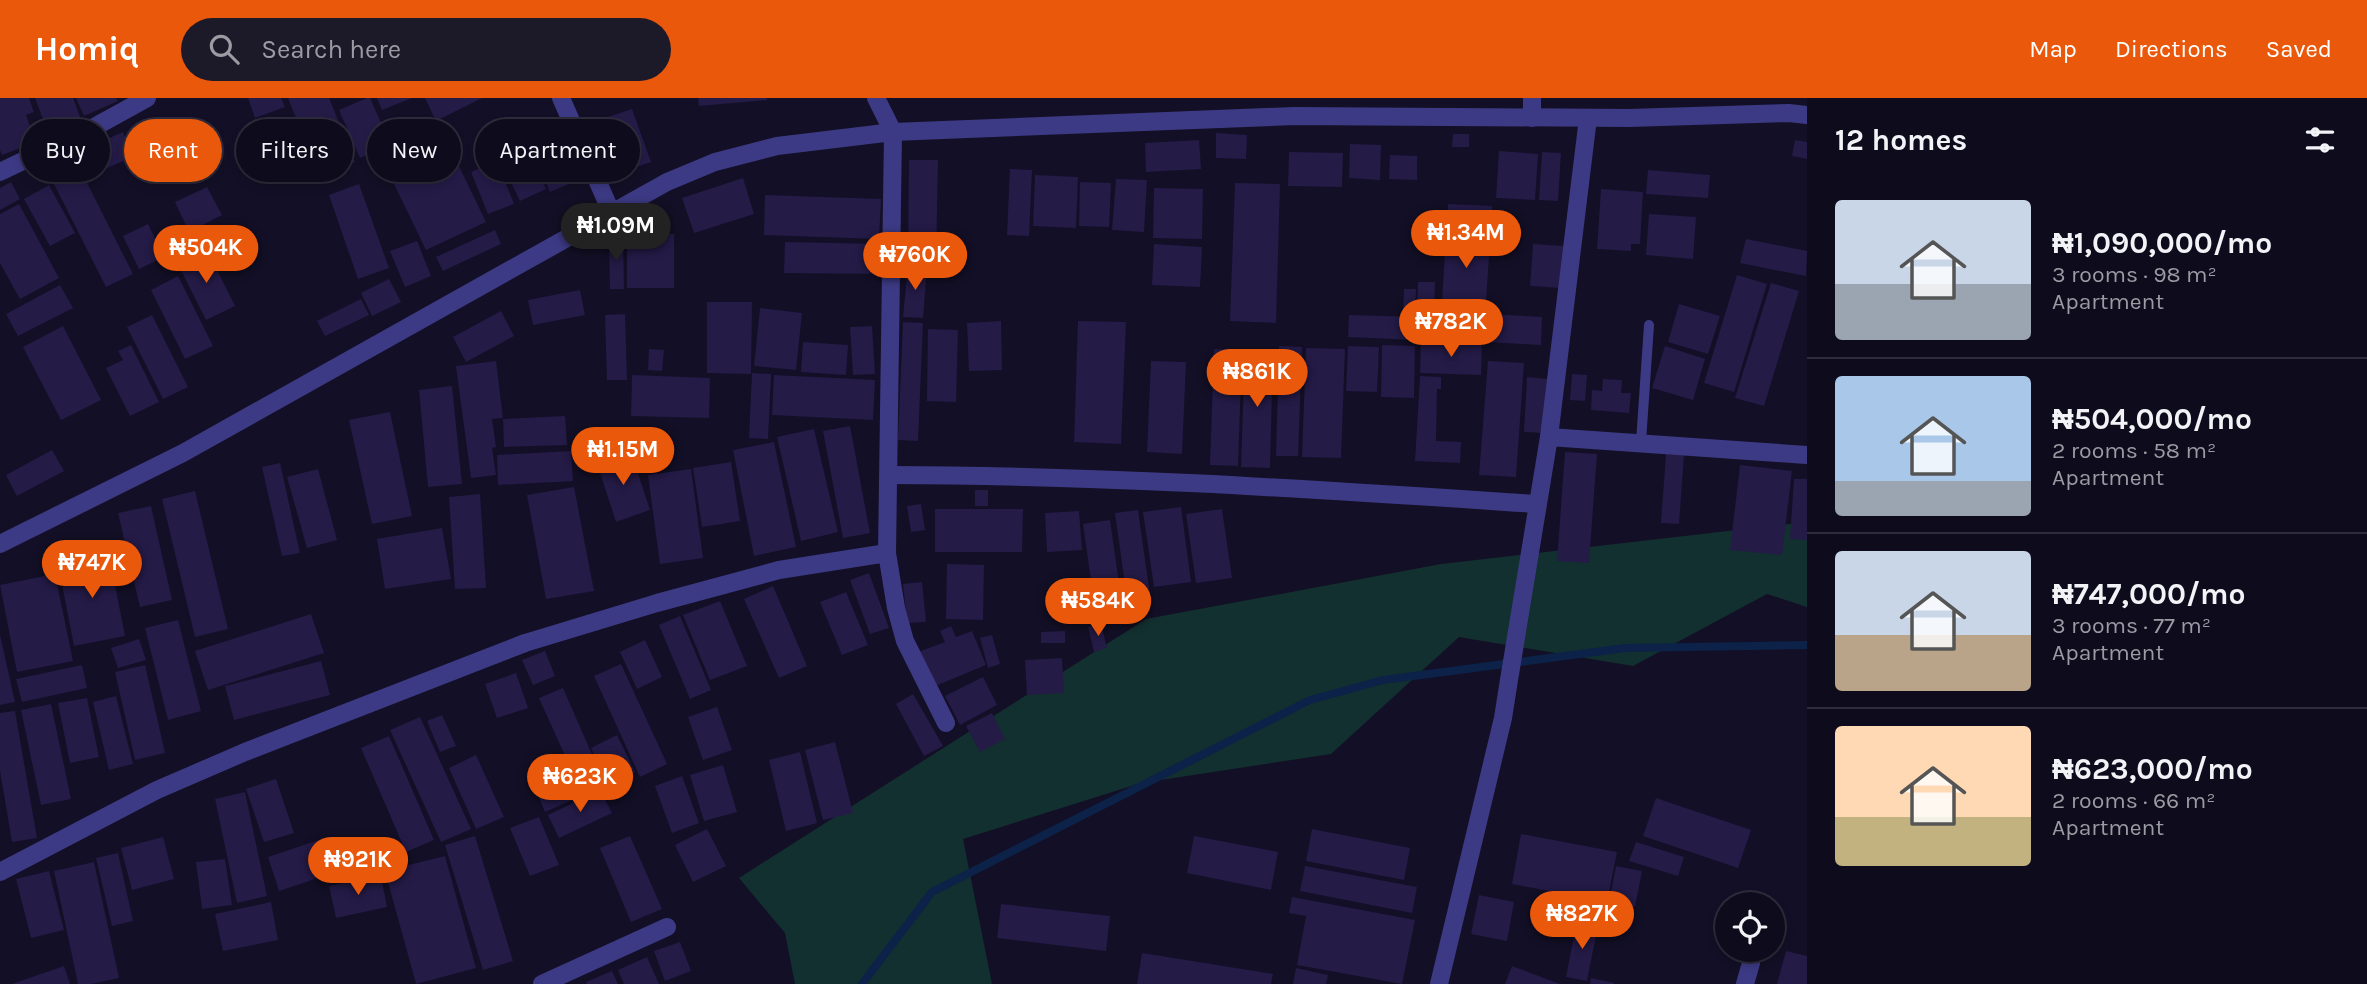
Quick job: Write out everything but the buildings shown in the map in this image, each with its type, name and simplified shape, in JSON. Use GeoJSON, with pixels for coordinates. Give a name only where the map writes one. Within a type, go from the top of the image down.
{"type":"FeatureCollection","features":[{"type":"Feature","properties":{"kind":"street"},"geometry":{"type":"LineString","coordinates":[[0,172],[147,98]]}},
{"type":"Feature","properties":{"kind":"street"},"geometry":{"type":"LineString","coordinates":[[561,98],[612,214]]}},
{"type":"Feature","properties":{"kind":"street"},"geometry":{"type":"LineString","coordinates":[[876,98],[893,132],[887,553],[895,608],[905,641],[946,723]]}},
{"type":"Feature","properties":{"kind":"street"},"geometry":{"type":"LineString","coordinates":[[1532,98],[1532,117]]}},
{"type":"Feature","properties":{"kind":"street"},"geometry":{"type":"LineString","coordinates":[[0,544],[183,453],[667,182],[715,162],[777,146],[893,132],[1294,116],[1588,118],[1789,105],[1807,115]]}},
{"type":"Feature","properties":{"kind":"street"},"geometry":{"type":"LineString","coordinates":[[1439,984],[1503,718],[1549,437],[1588,118]]}},
{"type":"Feature","properties":{"kind":"street"},"geometry":{"type":"LineString","coordinates":[[1549,437],[1807,455]]}},
{"type":"Feature","properties":{"kind":"street"},"geometry":{"type":"LineString","coordinates":[[889,475],[968,475],[1253,486],[1537,504]]}},
{"type":"Feature","properties":{"kind":"street"},"geometry":{"type":"LineString","coordinates":[[0,872],[157,790],[245,752],[525,643],[779,570],[887,553]]}},
{"type":"Feature","properties":{"kind":"street"},"geometry":{"type":"LineString","coordinates":[[542,984],[667,927]]}},
{"type":"Feature","properties":{"kind":"street"},"geometry":{"type":"LineString","coordinates":[[1745,984],[1751,963]]}},
{"type":"Feature","properties":{"kind":"lane"},"geometry":{"type":"LineString","coordinates":[[1640,442],[1649,325]]}},
{"type":"Feature","properties":{"kind":"green space"},"geometry":{"type":"Polygon","coordinates":[[[1807,522],[1807,607],[1767,594],[1633,666],[1459,637],[1331,754],[1141,783],[963,839],[992,984],[795,984],[785,933],[739,878],[1146,619],[1441,564],[1807,522]]]}},
{"type":"Feature","properties":{"kind":"waterway"},"geometry":{"type":"LineString","coordinates":[[862,984],[932,892],[1310,700],[1383,680],[1625,648],[1807,645]]}}]}
